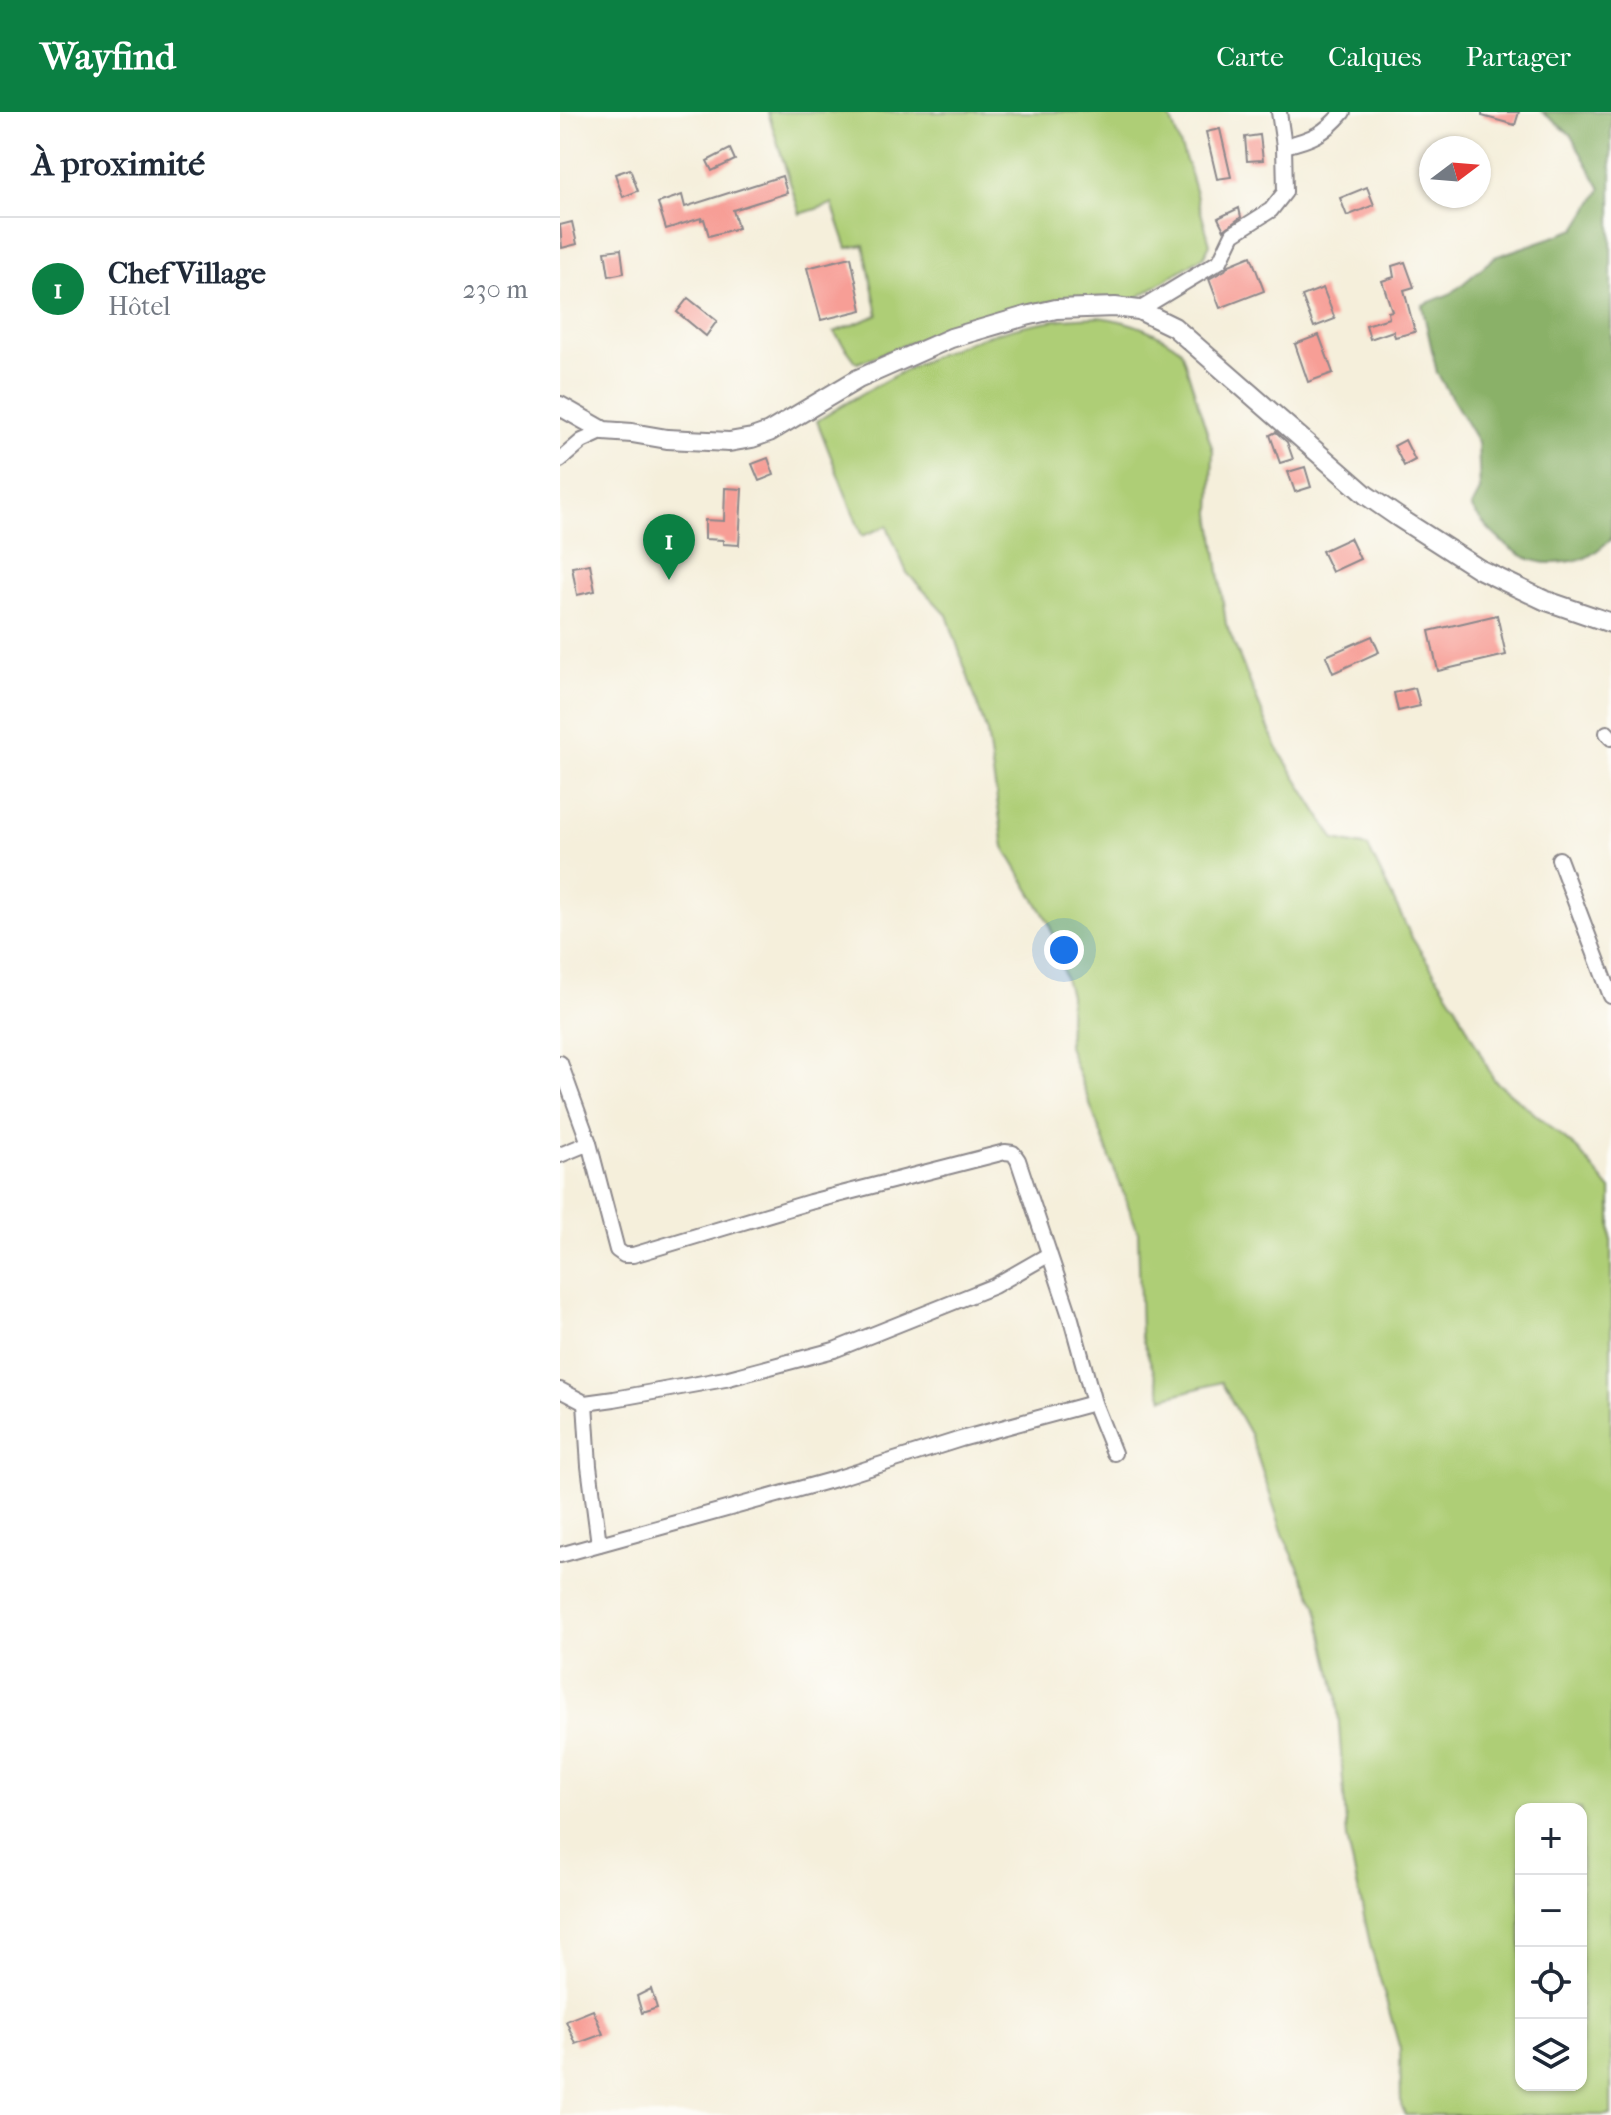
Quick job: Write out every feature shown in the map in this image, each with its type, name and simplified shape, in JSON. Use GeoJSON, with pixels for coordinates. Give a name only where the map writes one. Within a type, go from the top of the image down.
{"type":"FeatureCollection","features":[{"type":"Feature","properties":{"kind":"street"},"geometry":{"type":"LineString","coordinates":[[1139,310],[1220,261],[1233,234],[1271,210],[1285,192],[1284,146],[1279,112]]}},
{"type":"Feature","properties":{"kind":"street"},"geometry":{"type":"LineString","coordinates":[[1284,146],[1307,140],[1329,128],[1343,112]]}},
{"type":"Feature","properties":{"kind":"street"},"geometry":{"type":"LineString","coordinates":[[560,406],[604,431],[667,439],[729,442],[769,432],[858,379],[966,333],[1056,309],[1115,307],[1139,310],[1174,327],[1366,495],[1432,540],[1479,569],[1544,600],[1611,623]]}},
{"type":"Feature","properties":{"kind":"street"},"geometry":{"type":"LineString","coordinates":[[560,460],[582,441],[604,431]]}},
{"type":"Feature","properties":{"kind":"street"},"geometry":{"type":"LineString","coordinates":[[1559,859],[1605,964],[1611,996]]}},
{"type":"Feature","properties":{"kind":"street"},"geometry":{"type":"LineString","coordinates":[[560,1063],[589,1143],[617,1250],[624,1255],[633,1255],[810,1202],[1005,1152],[1013,1153],[1018,1160],[1071,1319],[1094,1403],[1114,1453]]}},
{"type":"Feature","properties":{"kind":"street"},"geometry":{"type":"LineString","coordinates":[[560,1155],[589,1143]]}},
{"type":"Feature","properties":{"kind":"street"},"geometry":{"type":"LineString","coordinates":[[560,1390],[585,1403],[628,1397],[725,1379],[834,1350],[994,1286],[1048,1255]]}},
{"type":"Feature","properties":{"kind":"street"},"geometry":{"type":"LineString","coordinates":[[585,1403],[599,1544]]}},
{"type":"Feature","properties":{"kind":"street"},"geometry":{"type":"LineString","coordinates":[[560,1555],[1094,1403]]}},
{"type":"Feature","properties":{"kind":"green space"},"geometry":{"type":"Polygon","coordinates":[[[768,112],[1168,112],[1188,166],[1210,244],[1204,256],[1132,301],[1097,298],[1026,306],[958,326],[857,363],[834,332],[878,315],[864,245],[847,248],[832,204],[800,214],[768,112]]]}},
{"type":"Feature","properties":{"kind":"green space"},"geometry":{"type":"Polygon","coordinates":[[[1542,112],[1611,112],[1611,540],[1585,558],[1550,563],[1530,559],[1510,548],[1492,533],[1471,507],[1480,491],[1478,442],[1437,373],[1422,305],[1452,293],[1495,257],[1576,229],[1601,189],[1570,134],[1542,112]]]}},
{"type":"Feature","properties":{"kind":"green space"},"geometry":{"type":"Polygon","coordinates":[[[1099,317],[1132,324],[1162,337],[1181,350],[1213,451],[1211,514],[1226,624],[1276,746],[1335,840],[1368,847],[1412,938],[1455,1004],[1494,1080],[1578,1150],[1611,1190],[1611,2115],[1405,2115],[1401,2105],[1400,2049],[1371,1948],[1347,1838],[1337,1696],[1316,1604],[1284,1537],[1250,1434],[1221,1382],[1163,1398],[1141,1335],[1138,1232],[1068,1046],[1070,995],[1049,923],[1004,847],[987,733],[947,615],[907,573],[887,526],[862,536],[817,421],[900,373],[957,346],[1018,327],[1055,320],[1099,317]]]}},
{"type":"Feature","properties":{"kind":"building"},"geometry":{"type":"Polygon","coordinates":[[[1482,112],[1519,112],[1515,125],[1482,116],[1482,112]]]}},
{"type":"Feature","properties":{"kind":"building"},"geometry":{"type":"Polygon","coordinates":[[[1220,129],[1231,177],[1217,179],[1206,132],[1220,129]]]}},
{"type":"Feature","properties":{"kind":"building"},"geometry":{"type":"Polygon","coordinates":[[[1260,135],[1263,160],[1247,161],[1245,137],[1260,135]]]}},
{"type":"Feature","properties":{"kind":"building"},"geometry":{"type":"Polygon","coordinates":[[[730,149],[735,160],[712,171],[707,161],[730,149]]]}},
{"type":"Feature","properties":{"kind":"building"},"geometry":{"type":"Polygon","coordinates":[[[630,169],[638,191],[623,197],[615,174],[630,169]]]}},
{"type":"Feature","properties":{"kind":"building"},"geometry":{"type":"Polygon","coordinates":[[[782,176],[787,193],[733,210],[738,228],[709,236],[701,218],[666,229],[658,203],[682,195],[685,207],[782,176]]]}},
{"type":"Feature","properties":{"kind":"building"},"geometry":{"type":"Polygon","coordinates":[[[1367,187],[1374,205],[1347,216],[1340,198],[1367,187]]]}},
{"type":"Feature","properties":{"kind":"building"},"geometry":{"type":"Polygon","coordinates":[[[1239,208],[1241,217],[1224,230],[1218,218],[1239,208]]]}},
{"type":"Feature","properties":{"kind":"building"},"geometry":{"type":"Polygon","coordinates":[[[572,222],[577,244],[562,248],[560,225],[572,222]]]}},
{"type":"Feature","properties":{"kind":"building"},"geometry":{"type":"Polygon","coordinates":[[[621,249],[624,273],[609,276],[605,251],[621,249]]]}},
{"type":"Feature","properties":{"kind":"building"},"geometry":{"type":"Polygon","coordinates":[[[1251,256],[1264,291],[1220,308],[1209,279],[1229,265],[1251,256]]]}},
{"type":"Feature","properties":{"kind":"building"},"geometry":{"type":"Polygon","coordinates":[[[851,257],[862,310],[821,320],[807,268],[851,257]]]}},
{"type":"Feature","properties":{"kind":"building"},"geometry":{"type":"Polygon","coordinates":[[[1405,262],[1414,287],[1404,290],[1415,332],[1395,337],[1393,331],[1370,339],[1366,325],[1389,318],[1388,312],[1392,311],[1382,281],[1394,277],[1392,266],[1405,262]]]}},
{"type":"Feature","properties":{"kind":"building"},"geometry":{"type":"Polygon","coordinates":[[[1323,288],[1335,319],[1314,327],[1302,296],[1323,288]]]}},
{"type":"Feature","properties":{"kind":"building"},"geometry":{"type":"Polygon","coordinates":[[[688,298],[717,321],[706,336],[677,312],[688,298]]]}},
{"type":"Feature","properties":{"kind":"building"},"geometry":{"type":"Polygon","coordinates":[[[1319,335],[1333,373],[1308,382],[1295,344],[1319,335]]]}},
{"type":"Feature","properties":{"kind":"building"},"geometry":{"type":"Polygon","coordinates":[[[1276,432],[1287,442],[1293,459],[1280,463],[1270,435],[1276,432]]]}},
{"type":"Feature","properties":{"kind":"building"},"geometry":{"type":"Polygon","coordinates":[[[1405,440],[1415,460],[1404,466],[1394,446],[1405,440]]]}},
{"type":"Feature","properties":{"kind":"building"},"geometry":{"type":"Polygon","coordinates":[[[768,458],[774,475],[759,481],[752,464],[768,458]]]}},
{"type":"Feature","properties":{"kind":"building"},"geometry":{"type":"Polygon","coordinates":[[[1305,467],[1311,487],[1295,492],[1288,472],[1305,467]]]}},
{"type":"Feature","properties":{"kind":"building"},"geometry":{"type":"Polygon","coordinates":[[[725,488],[742,489],[739,545],[705,539],[705,520],[724,521],[725,488]]]}},
{"type":"Feature","properties":{"kind":"building"},"geometry":{"type":"Polygon","coordinates":[[[1350,538],[1360,559],[1332,572],[1322,551],[1350,538]]]}},
{"type":"Feature","properties":{"kind":"building"},"geometry":{"type":"Polygon","coordinates":[[[590,564],[595,591],[577,595],[572,567],[590,564]]]}},
{"type":"Feature","properties":{"kind":"building"},"geometry":{"type":"Polygon","coordinates":[[[1497,615],[1506,655],[1438,671],[1429,631],[1497,615]]]}},
{"type":"Feature","properties":{"kind":"building"},"geometry":{"type":"Polygon","coordinates":[[[1372,636],[1379,652],[1333,673],[1326,656],[1372,636]]]}},
{"type":"Feature","properties":{"kind":"building"},"geometry":{"type":"Polygon","coordinates":[[[1415,688],[1420,706],[1398,711],[1394,693],[1415,688]]]}},
{"type":"Feature","properties":{"kind":"building"},"geometry":{"type":"Polygon","coordinates":[[[651,1989],[657,2008],[642,2013],[637,1996],[651,1989]]]}},
{"type":"Feature","properties":{"kind":"building"},"geometry":{"type":"Polygon","coordinates":[[[593,2010],[603,2034],[576,2044],[566,2021],[593,2010]]]}},
{"type":"Feature","properties":{"kind":"place","name":"Chef Village"},"geometry":{"type":"Point","coordinates":[669,580]}}]}
